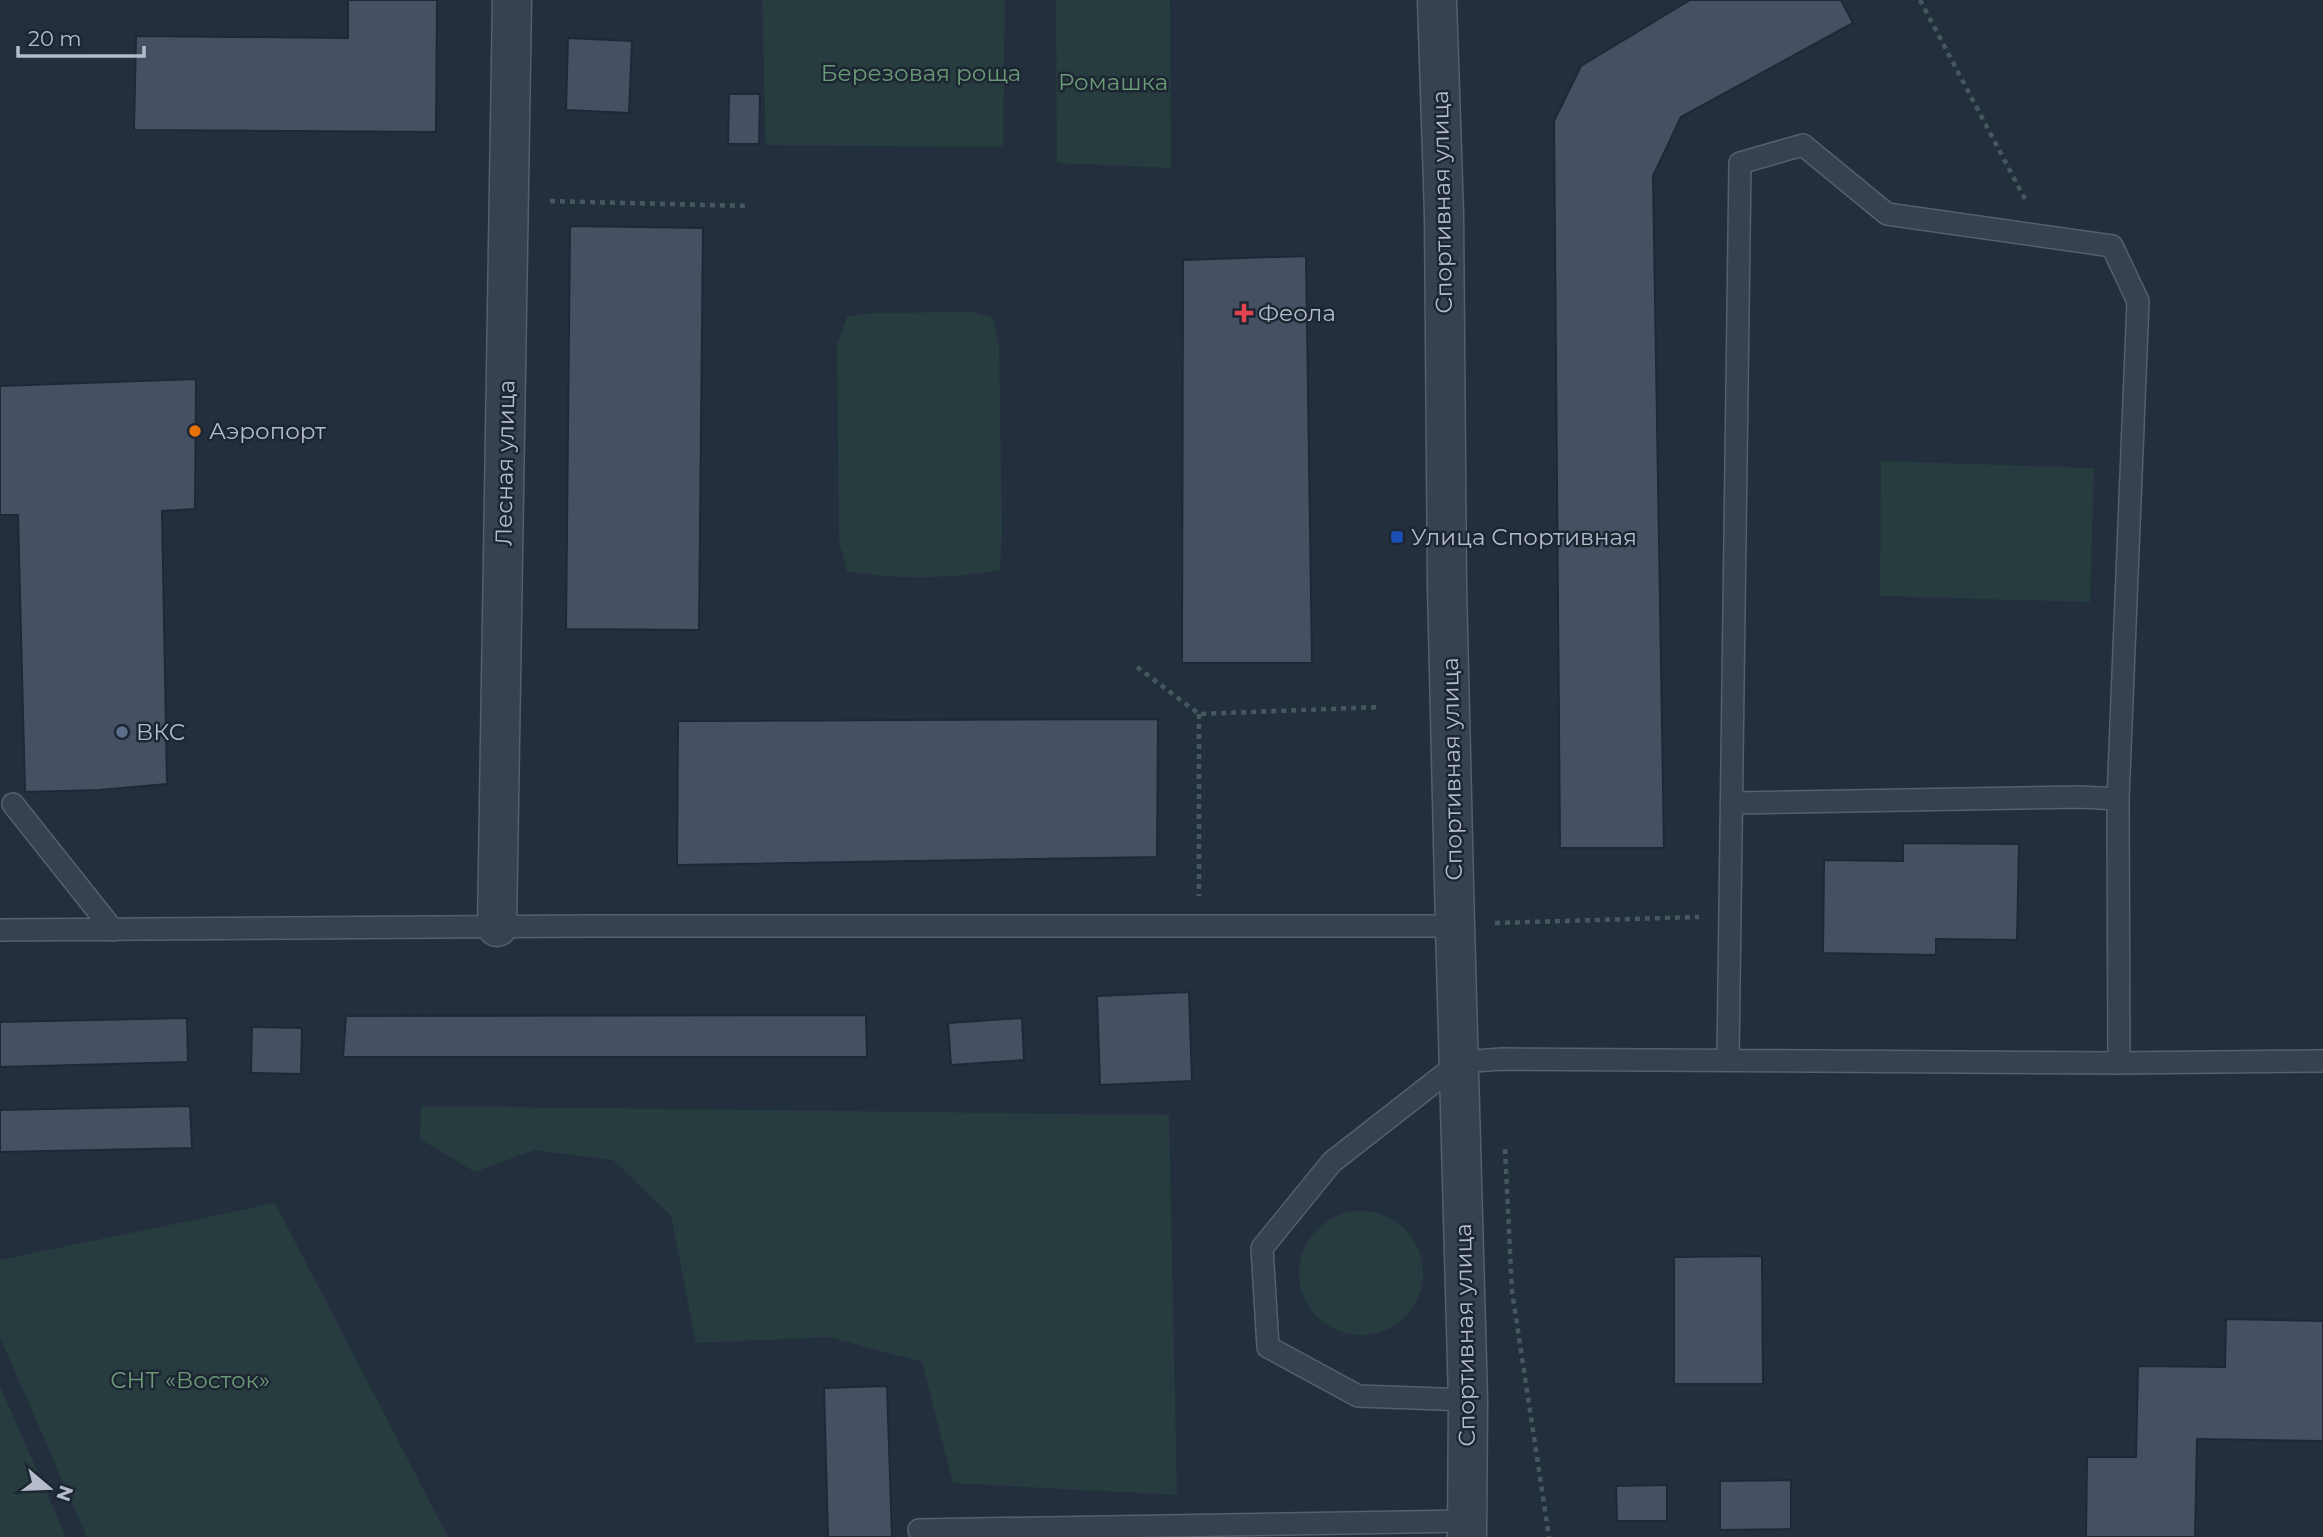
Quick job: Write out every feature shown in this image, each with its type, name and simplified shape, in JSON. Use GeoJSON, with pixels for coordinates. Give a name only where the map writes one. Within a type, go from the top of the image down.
{"type":"FeatureCollection","features":[{"type":"Feature","properties":{"kind":"street","name":"Лесная улица"},"geometry":{"type":"LineString","coordinates":[[496,927],[512,0]]}},
{"type":"Feature","properties":{"kind":"street","name":"Спортивная улица"},"geometry":{"type":"LineString","coordinates":[[1437,0],[1444,214],[1447,586],[1468,1400],[1467,1529]]}},
{"type":"Feature","properties":{"kind":"lane"},"geometry":{"type":"LineString","coordinates":[[1728,1059],[1740,163],[1803,145],[1887,214],[2112,246],[2138,301],[2118,799],[2119,1063]]}},
{"type":"Feature","properties":{"kind":"lane"},"geometry":{"type":"LineString","coordinates":[[1732,803],[2080,797],[2118,799]]}},
{"type":"Feature","properties":{"kind":"lane"},"geometry":{"type":"LineString","coordinates":[[13,804],[113,930]]}},
{"type":"Feature","properties":{"kind":"lane"},"geometry":{"type":"LineString","coordinates":[[0,930],[1455,926]]}},
{"type":"Feature","properties":{"kind":"lane"},"geometry":{"type":"LineString","coordinates":[[1468,1400],[1357,1396],[1268,1347],[1262,1248],[1332,1162],[1460,1062],[1502,1059],[2119,1063],[2323,1061]]}},
{"type":"Feature","properties":{"kind":"lane"},"geometry":{"type":"LineString","coordinates":[[919,1530],[1467,1529]]}},
{"type":"Feature","properties":{"kind":"path"},"geometry":{"type":"LineString","coordinates":[[1920,0],[2044,236]]}},
{"type":"Feature","properties":{"kind":"path"},"geometry":{"type":"LineString","coordinates":[[510,200],[748,206]]}},
{"type":"Feature","properties":{"kind":"path"},"geometry":{"type":"LineString","coordinates":[[1137,667],[1199,715],[1381,707]]}},
{"type":"Feature","properties":{"kind":"path"},"geometry":{"type":"LineString","coordinates":[[1199,715],[1199,926]]}},
{"type":"Feature","properties":{"kind":"path"},"geometry":{"type":"LineString","coordinates":[[1502,923],[1732,916]]}},
{"type":"Feature","properties":{"kind":"path"},"geometry":{"type":"LineString","coordinates":[[1505,1141],[1511,1291],[1549,1537]]}},
{"type":"Feature","properties":{"kind":"green space","name":"Березовая роща"},"geometry":{"type":"Polygon","coordinates":[[[762,0],[1005,0],[1003,147],[766,145],[762,0]]]}},
{"type":"Feature","properties":{"kind":"green space","name":"Ромашка"},"geometry":{"type":"Polygon","coordinates":[[[1056,0],[1170,0],[1171,168],[1057,163],[1056,0]]]}},
{"type":"Feature","properties":{"kind":"green space"},"geometry":{"type":"Polygon","coordinates":[[[972,312],[993,318],[999,345],[1002,530],[1000,570],[923,577],[847,571],[839,540],[837,344],[847,317],[872,313],[972,312]]]}},
{"type":"Feature","properties":{"kind":"green space"},"geometry":{"type":"Polygon","coordinates":[[[1881,461],[2094,468],[2090,602],[1880,596],[1881,461]]]}},
{"type":"Feature","properties":{"kind":"green space"},"geometry":{"type":"Polygon","coordinates":[[[421,1106],[1169,1115],[1177,1495],[953,1483],[922,1362],[829,1337],[696,1343],[671,1216],[613,1160],[534,1150],[475,1172],[420,1139],[421,1106]]]}},
{"type":"Feature","properties":{"kind":"green space","name":"СНТ «Восток»"},"geometry":{"type":"Polygon","coordinates":[[[275,1203],[448,1537],[87,1537],[0,1337],[0,1260],[275,1203]]]}},
{"type":"Feature","properties":{"kind":"green space"},"geometry":{"type":"Polygon","coordinates":[[[1361,1211],[1385,1216],[1405,1229],[1418,1249],[1423,1273],[1418,1297],[1405,1317],[1385,1330],[1361,1335],[1337,1330],[1317,1317],[1304,1297],[1299,1273],[1304,1249],[1317,1229],[1337,1216],[1361,1211]]]}},
{"type":"Feature","properties":{"kind":"green space"},"geometry":{"type":"Polygon","coordinates":[[[0,1386],[66,1537],[0,1537],[0,1386]]]}},
{"type":"Feature","properties":{"kind":"building"},"geometry":{"type":"Polygon","coordinates":[[[348,0],[437,0],[436,132],[134,130],[136,36],[348,38],[348,0]]]}},
{"type":"Feature","properties":{"kind":"building"},"geometry":{"type":"Polygon","coordinates":[[[1690,0],[1841,0],[1853,23],[1681,117],[1653,176],[1664,848],[1560,848],[1554,121],[1581,66],[1690,0]]]}},
{"type":"Feature","properties":{"kind":"building"},"geometry":{"type":"Polygon","coordinates":[[[568,38],[632,41],[629,113],[566,110],[568,38]]]}},
{"type":"Feature","properties":{"kind":"building"},"geometry":{"type":"Polygon","coordinates":[[[729,94],[760,94],[759,144],[728,144],[729,94]]]}},
{"type":"Feature","properties":{"kind":"building"},"geometry":{"type":"Polygon","coordinates":[[[570,226],[703,228],[699,630],[566,629],[570,226]]]}},
{"type":"Feature","properties":{"kind":"building"},"geometry":{"type":"Polygon","coordinates":[[[1306,256],[1312,663],[1182,663],[1183,260],[1306,256]]]}},
{"type":"Feature","properties":{"kind":"building"},"geometry":{"type":"Polygon","coordinates":[[[196,379],[195,509],[162,511],[167,784],[99,790],[25,792],[18,515],[0,515],[0,386],[196,379]]]}},
{"type":"Feature","properties":{"kind":"building"},"geometry":{"type":"Polygon","coordinates":[[[1158,719],[1157,857],[677,865],[678,721],[1158,719]]]}},
{"type":"Feature","properties":{"kind":"building"},"geometry":{"type":"Polygon","coordinates":[[[1903,843],[2019,844],[2017,940],[1936,939],[1936,955],[1823,953],[1824,860],[1903,861],[1903,843]]]}},
{"type":"Feature","properties":{"kind":"building"},"geometry":{"type":"Polygon","coordinates":[[[1189,992],[1192,1081],[1100,1085],[1097,996],[1189,992]]]}},
{"type":"Feature","properties":{"kind":"building"},"geometry":{"type":"Polygon","coordinates":[[[866,1015],[867,1057],[343,1057],[346,1016],[866,1015]]]}},
{"type":"Feature","properties":{"kind":"building"},"geometry":{"type":"Polygon","coordinates":[[[187,1018],[188,1062],[0,1067],[0,1022],[187,1018]]]}},
{"type":"Feature","properties":{"kind":"building"},"geometry":{"type":"Polygon","coordinates":[[[1022,1018],[1024,1060],[951,1065],[948,1023],[1022,1018]]]}},
{"type":"Feature","properties":{"kind":"building"},"geometry":{"type":"Polygon","coordinates":[[[252,1027],[302,1028],[301,1074],[251,1073],[252,1027]]]}},
{"type":"Feature","properties":{"kind":"building"},"geometry":{"type":"Polygon","coordinates":[[[190,1106],[192,1148],[0,1152],[0,1110],[190,1106]]]}},
{"type":"Feature","properties":{"kind":"building"},"geometry":{"type":"Polygon","coordinates":[[[1762,1256],[1763,1384],[1674,1384],[1674,1257],[1762,1256]]]}},
{"type":"Feature","properties":{"kind":"building"},"geometry":{"type":"Polygon","coordinates":[[[2226,1319],[2323,1321],[2323,1441],[2197,1439],[2195,1537],[2086,1537],[2087,1457],[2136,1457],[2138,1366],[2225,1367],[2226,1319]]]}},
{"type":"Feature","properties":{"kind":"building"},"geometry":{"type":"Polygon","coordinates":[[[887,1386],[892,1537],[828,1537],[824,1388],[887,1386]]]}},
{"type":"Feature","properties":{"kind":"building"},"geometry":{"type":"Polygon","coordinates":[[[1791,1480],[1791,1529],[1720,1530],[1720,1481],[1791,1480]]]}},
{"type":"Feature","properties":{"kind":"building"},"geometry":{"type":"Polygon","coordinates":[[[1667,1485],[1667,1521],[1617,1521],[1616,1486],[1667,1485]]]}},
{"type":"Feature","properties":{"kind":"place","name":"Феола"},"geometry":{"type":"Point","coordinates":[1244,313]}},
{"type":"Feature","properties":{"kind":"place","name":"Аэропорт"},"geometry":{"type":"Point","coordinates":[195,431]}},
{"type":"Feature","properties":{"kind":"place","name":"Улица Спортивная"},"geometry":{"type":"Point","coordinates":[1397,537]}},
{"type":"Feature","properties":{"kind":"place","name":"ВКС"},"geometry":{"type":"Point","coordinates":[122,732]}}]}
